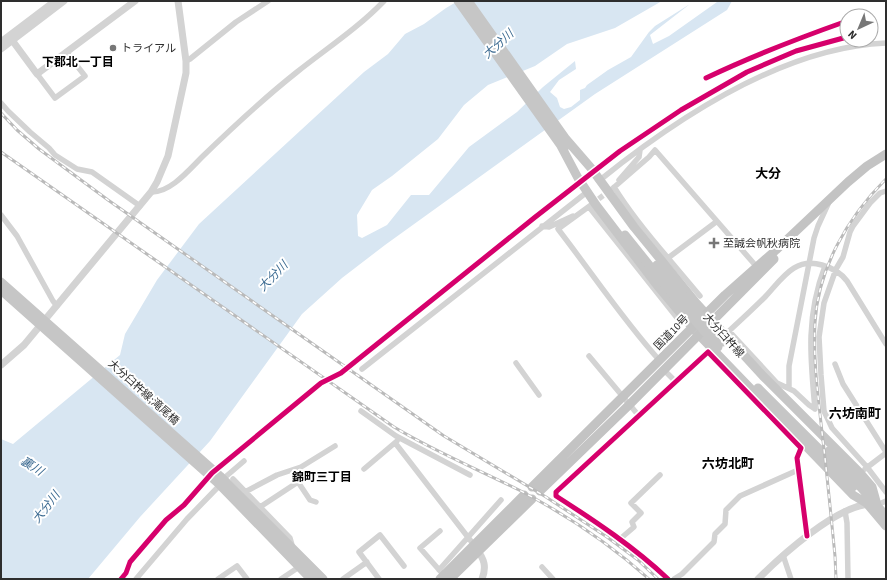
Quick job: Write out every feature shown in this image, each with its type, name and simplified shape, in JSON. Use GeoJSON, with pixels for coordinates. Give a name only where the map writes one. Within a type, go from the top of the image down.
{"type":"FeatureCollection","features":[{"type":"Feature","properties":{"kind":"highway","name":"国道10号"},"geometry":{"type":"LineString","coordinates":[[709,318],[756,266],[776,250],[848,182],[867,166],[886,154]]}},
{"type":"Feature","properties":{"kind":"highway","name":"国道10号"},"geometry":{"type":"LineString","coordinates":[[662,365],[622,397],[536,489],[570,460],[629,405],[662,365],[709,318],[794,238],[831,198]]}},
{"type":"Feature","properties":{"kind":"highway"},"geometry":{"type":"LineString","coordinates":[[443,576],[473,544],[528,497]]}},
{"type":"Feature","properties":{"kind":"main road"},"geometry":{"type":"LineString","coordinates":[[458,1],[563,142],[592,184],[621,239],[654,286],[783,426],[853,496],[872,504],[872,487],[864,470],[763,376],[709,318],[667,263],[592,184],[468,1]]}},
{"type":"Feature","properties":{"kind":"main road","name":"大分臼杵線"},"geometry":{"type":"LineString","coordinates":[[592,184],[628,233],[679,292],[720,345],[827,449],[872,504],[886,526]]}},
{"type":"Feature","properties":{"kind":"main road"},"geometry":{"type":"LineString","coordinates":[[1,282],[42,323]]}},
{"type":"Feature","properties":{"kind":"main road"},"geometry":{"type":"LineString","coordinates":[[1,290],[42,323]]}},
{"type":"Feature","properties":{"kind":"main road","name":"大分臼杵線;滝尾橋"},"geometry":{"type":"LineString","coordinates":[[42,323],[222,480]]}},
{"type":"Feature","properties":{"kind":"main road"},"geometry":{"type":"LineString","coordinates":[[222,480],[323,579]]}},
{"type":"Feature","properties":{"kind":"main road"},"geometry":{"type":"LineString","coordinates":[[222,480],[311,579]]}},
{"type":"Feature","properties":{"kind":"main road","name":"大分臼杵線"},"geometry":{"type":"LineString","coordinates":[[872,504],[886,516]]}},
{"type":"Feature","properties":{"kind":"street"},"geometry":{"type":"LineString","coordinates":[[1,42],[10,38],[60,1]]}},
{"type":"Feature","properties":{"kind":"street"},"geometry":{"type":"LineString","coordinates":[[37,74],[135,1]]}},
{"type":"Feature","properties":{"kind":"street"},"geometry":{"type":"LineString","coordinates":[[1,365],[24,345],[140,206],[157,182],[168,156],[186,73],[186,61],[178,1]]}},
{"type":"Feature","properties":{"kind":"street"},"geometry":{"type":"LineString","coordinates":[[186,61],[190,60],[236,22],[268,1]]}},
{"type":"Feature","properties":{"kind":"street"},"geometry":{"type":"LineString","coordinates":[[151,192],[159,192],[178,180],[234,127],[296,73],[362,21],[384,1]]}},
{"type":"Feature","properties":{"kind":"street"},"geometry":{"type":"LineString","coordinates":[[10,38],[55,98],[85,76],[67,53]]}},
{"type":"Feature","properties":{"kind":"street"},"geometry":{"type":"LineString","coordinates":[[1,49],[10,38]]}},
{"type":"Feature","properties":{"kind":"street"},"geometry":{"type":"LineString","coordinates":[[362,369],[542,226],[592,184],[672,128],[739,88],[778,69],[807,58],[836,50],[857,45],[886,43]]}},
{"type":"Feature","properties":{"kind":"street"},"geometry":{"type":"LineString","coordinates":[[1,103],[8,112],[55,155],[69,165],[92,172],[140,206]]}},
{"type":"Feature","properties":{"kind":"street"},"geometry":{"type":"LineString","coordinates":[[640,150],[639,157],[612,189],[614,187],[622,201],[667,263],[700,296]]}},
{"type":"Feature","properties":{"kind":"street"},"geometry":{"type":"LineString","coordinates":[[614,187],[649,157],[654,150],[756,266]]}},
{"type":"Feature","properties":{"kind":"street"},"geometry":{"type":"LineString","coordinates":[[886,191],[880,193],[876,197],[853,226],[843,257],[836,269],[824,303],[819,337],[824,411],[832,428],[864,470],[886,492]]}},
{"type":"Feature","properties":{"kind":"street"},"geometry":{"type":"LineString","coordinates":[[789,388],[789,366],[810,262],[818,226],[831,198]]}},
{"type":"Feature","properties":{"kind":"street"},"geometry":{"type":"LineString","coordinates":[[676,382],[629,325],[558,229],[590,206],[654,286],[678,320]]}},
{"type":"Feature","properties":{"kind":"street"},"geometry":{"type":"LineString","coordinates":[[1,215],[17,236],[57,306]]}},
{"type":"Feature","properties":{"kind":"street"},"geometry":{"type":"LineString","coordinates":[[542,226],[549,227],[572,216],[579,215]]}},
{"type":"Feature","properties":{"kind":"street"},"geometry":{"type":"LineString","coordinates":[[667,263],[716,222]]}},
{"type":"Feature","properties":{"kind":"street"},"geometry":{"type":"LineString","coordinates":[[825,266],[816,294],[810,329],[810,354],[815,409],[794,391],[777,383],[729,332],[790,270],[800,264],[810,262],[825,266],[836,269],[848,280],[886,344]]}},
{"type":"Feature","properties":{"kind":"street"},"geometry":{"type":"LineString","coordinates":[[668,579],[620,539],[556,496],[556,492],[708,352],[783,426],[801,448],[797,458],[807,536]]}},
{"type":"Feature","properties":{"kind":"street"},"geometry":{"type":"LineString","coordinates":[[589,356],[639,416]]}},
{"type":"Feature","properties":{"kind":"street"},"geometry":{"type":"LineString","coordinates":[[516,363],[539,395]]}},
{"type":"Feature","properties":{"kind":"street"},"geometry":{"type":"LineString","coordinates":[[835,364],[843,384],[886,452],[864,470]]}},
{"type":"Feature","properties":{"kind":"street"},"geometry":{"type":"LineString","coordinates":[[361,411],[399,438],[470,475]]}},
{"type":"Feature","properties":{"kind":"street"},"geometry":{"type":"LineString","coordinates":[[364,468],[396,444],[399,438]]}},
{"type":"Feature","properties":{"kind":"street"},"geometry":{"type":"LineString","coordinates":[[396,444],[482,556],[485,564],[482,579]]}},
{"type":"Feature","properties":{"kind":"street"},"geometry":{"type":"LineString","coordinates":[[245,492],[277,475],[301,467],[335,446]]}},
{"type":"Feature","properties":{"kind":"street"},"geometry":{"type":"LineString","coordinates":[[136,579],[222,480],[244,461]]}},
{"type":"Feature","properties":{"kind":"street"},"geometry":{"type":"LineString","coordinates":[[674,579],[682,574],[714,542],[715,534],[724,524],[726,510],[740,496],[798,470]]}},
{"type":"Feature","properties":{"kind":"street"},"geometry":{"type":"LineString","coordinates":[[620,539],[634,526],[632,522],[641,513],[631,503],[660,476]]}},
{"type":"Feature","properties":{"kind":"street"},"geometry":{"type":"LineString","coordinates":[[222,480],[245,492],[290,538],[293,549]]}},
{"type":"Feature","properties":{"kind":"street"},"geometry":{"type":"LineString","coordinates":[[260,507],[298,482],[310,500],[316,502]]}},
{"type":"Feature","properties":{"kind":"street"},"geometry":{"type":"LineString","coordinates":[[473,544],[501,500]]}},
{"type":"Feature","properties":{"kind":"street"},"geometry":{"type":"LineString","coordinates":[[758,579],[783,555],[807,536],[845,511],[854,507],[886,501]]}},
{"type":"Feature","properties":{"kind":"street"},"geometry":{"type":"LineString","coordinates":[[845,511],[848,523],[848,579]]}},
{"type":"Feature","properties":{"kind":"street"},"geometry":{"type":"LineString","coordinates":[[440,531],[420,548],[443,576]]}},
{"type":"Feature","properties":{"kind":"street"},"geometry":{"type":"LineString","coordinates":[[379,579],[359,552],[380,535],[404,566]]}},
{"type":"Feature","properties":{"kind":"street"},"geometry":{"type":"LineString","coordinates":[[783,555],[791,579]]}},
{"type":"Feature","properties":{"kind":"street"},"geometry":{"type":"LineString","coordinates":[[343,579],[367,562]]}},
{"type":"Feature","properties":{"kind":"street"},"geometry":{"type":"LineString","coordinates":[[218,579],[237,566],[247,579]]}},
{"type":"Feature","properties":{"kind":"street"},"geometry":{"type":"LineString","coordinates":[[281,579],[299,567]]}},
{"type":"Feature","properties":{"kind":"street"},"geometry":{"type":"LineString","coordinates":[[542,567],[553,579]]}},
{"type":"Feature","properties":{"kind":"water"},"geometry":{"type":"Polygon","coordinates":[[[458,1],[662,1],[615,28],[567,44],[535,66],[488,85],[464,105],[438,139],[372,190],[357,215],[358,236],[362,238],[387,225],[411,195],[429,195],[469,147],[517,112],[543,87],[575,61],[576,69],[559,80],[550,92],[557,98],[560,107],[564,109],[571,107],[580,100],[580,90],[585,88],[608,70],[631,57],[655,26],[690,4],[650,35],[653,44],[669,36],[717,2],[732,1],[727,10],[595,94],[385,245],[342,278],[302,314],[210,441],[140,517],[88,579],[1,579],[1,439],[13,444],[120,355],[125,334],[157,280],[199,224],[364,72],[388,54],[405,34],[424,24],[458,1]]]}},
{"type":"Feature","properties":{"kind":"tunnel"},"geometry":{"type":"LineString","coordinates":[[592,204],[609,191]]}},
{"type":"Feature","properties":{"kind":"railway"},"geometry":{"type":"LineString","coordinates":[[1,113],[17,130],[39,149],[108,200],[444,436],[546,497],[607,537],[638,560],[658,579]]}},
{"type":"Feature","properties":{"kind":"railway"},"geometry":{"type":"LineString","coordinates":[[1,152],[394,427],[440,452],[519,490],[553,509],[587,530],[649,579]]}},
{"type":"Feature","properties":{"kind":"railway"},"geometry":{"type":"LineString","coordinates":[[836,579],[835,556],[815,364],[815,323],[817,303],[822,283],[837,245],[859,210],[886,179]]}},
{"type":"Feature","properties":{"kind":"cycle path"},"geometry":{"type":"LineString","coordinates":[[706,78],[741,62],[839,24]]}},
{"type":"Feature","properties":{"kind":"cycle path"},"geometry":{"type":"LineString","coordinates":[[121,579],[126,573],[130,562],[166,520],[184,505],[212,473],[321,383],[341,373],[620,151],[681,110],[747,72],[796,51],[839,39]]}},
{"type":"Feature","properties":{"kind":"cycle path"},"geometry":{"type":"LineString","coordinates":[[668,579],[628,545],[556,496],[556,492],[708,352],[801,448],[797,458],[807,536]]}},
{"type":"Feature","properties":{"kind":"place","name":"トライアル"},"geometry":{"type":"Point","coordinates":[113,48]}},
{"type":"Feature","properties":{"kind":"place","name":"至誠会帆秋病院"},"geometry":{"type":"Point","coordinates":[714,243]}},
{"type":"Feature","properties":{"kind":"district","name":"下郡北一丁目"},"geometry":{"type":"Point","coordinates":[78,62]}},
{"type":"Feature","properties":{"kind":"district","name":"大分"},"geometry":{"type":"Point","coordinates":[768,173]}},
{"type":"Feature","properties":{"kind":"district","name":"六坊南町"},"geometry":{"type":"Point","coordinates":[855,413]}},
{"type":"Feature","properties":{"kind":"district","name":"六坊北町"},"geometry":{"type":"Point","coordinates":[728,463]}},
{"type":"Feature","properties":{"kind":"district","name":"錦町三丁目"},"geometry":{"type":"Point","coordinates":[322,477]}},
{"type":"Feature","properties":{"kind":"water label","name":"大分川"},"geometry":{"type":"Point","coordinates":[498,44]}},
{"type":"Feature","properties":{"kind":"water label","name":"大分川"},"geometry":{"type":"Point","coordinates":[273,276]}},
{"type":"Feature","properties":{"kind":"water label","name":"裏川"},"geometry":{"type":"Point","coordinates":[32,466]}},
{"type":"Feature","properties":{"kind":"water label","name":"大分川"},"geometry":{"type":"Point","coordinates":[46,507]}}]}
